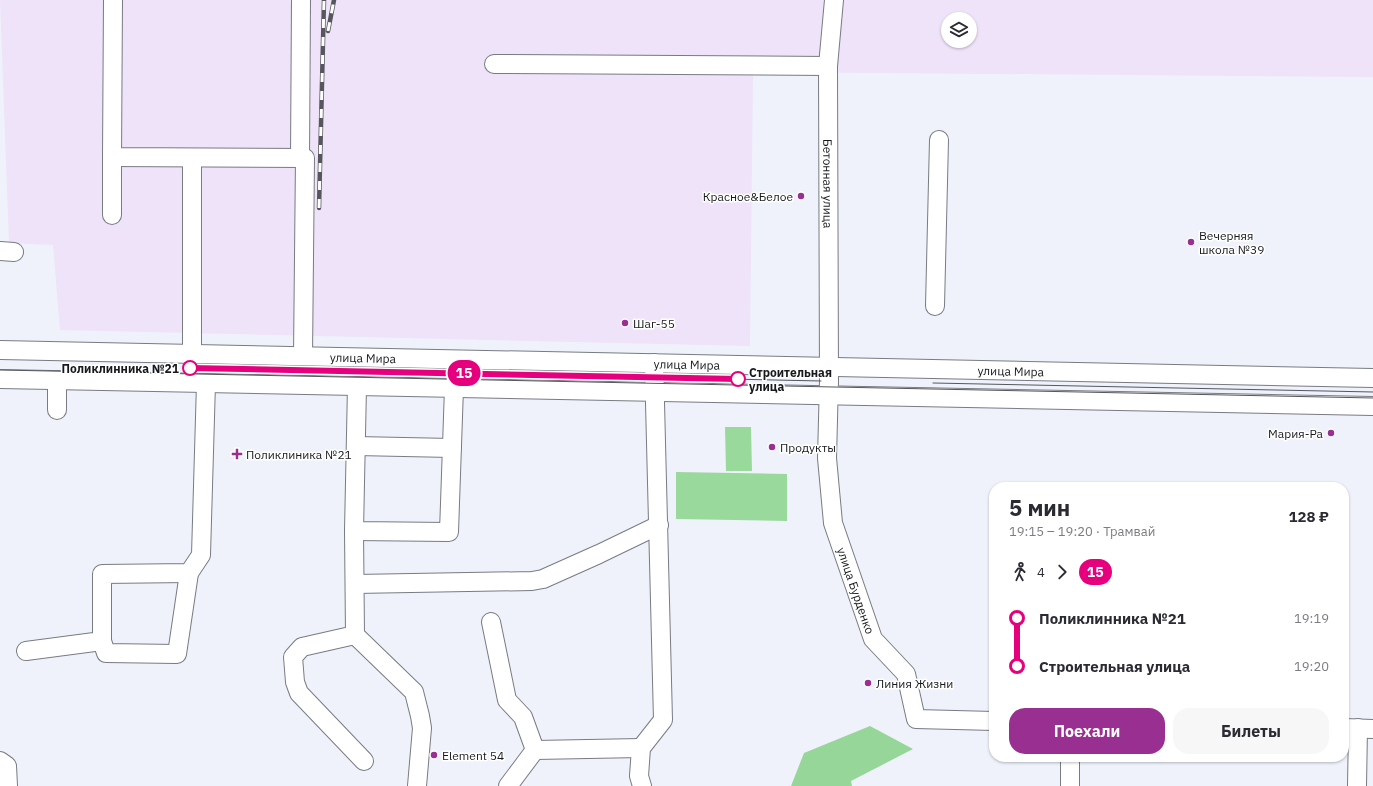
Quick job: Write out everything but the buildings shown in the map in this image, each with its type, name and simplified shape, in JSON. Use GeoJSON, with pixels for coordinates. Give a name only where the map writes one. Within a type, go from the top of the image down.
{"type":"FeatureCollection","features":[{"type":"Feature","properties":{"kind":"street"},"geometry":{"type":"LineString","coordinates":[[112,215],[113,0]]}},
{"type":"Feature","properties":{"kind":"street"},"geometry":{"type":"LineString","coordinates":[[300,158],[301,0]]}},
{"type":"Feature","properties":{"kind":"street","name":"Бетонная улица"},"geometry":{"type":"LineString","coordinates":[[828,396],[828,66],[834,0]]}},
{"type":"Feature","properties":{"kind":"street"},"geometry":{"type":"LineString","coordinates":[[494,64],[828,66]]}},
{"type":"Feature","properties":{"kind":"street"},"geometry":{"type":"LineString","coordinates":[[935,306],[939,140]]}},
{"type":"Feature","properties":{"kind":"street"},"geometry":{"type":"LineString","coordinates":[[112,157],[305,158],[303,356]]}},
{"type":"Feature","properties":{"kind":"street"},"geometry":{"type":"LineString","coordinates":[[192,158],[192,354]]}},
{"type":"Feature","properties":{"kind":"street","name":"улица Мира"},"geometry":{"type":"LineString","coordinates":[[0,350],[1373,378]]}},
{"type":"Feature","properties":{"kind":"street"},"geometry":{"type":"LineString","coordinates":[[642,786],[639,776],[640,748],[664,720],[654,363]]}},
{"type":"Feature","properties":{"kind":"street"},"geometry":{"type":"LineString","coordinates":[[0,379],[1373,406]]}},
{"type":"Feature","properties":{"kind":"street"},"geometry":{"type":"LineString","coordinates":[[57,380],[57,410]]}},
{"type":"Feature","properties":{"kind":"street"},"geometry":{"type":"LineString","coordinates":[[188,573],[102,574],[102,641],[106,653],[177,654],[188,573],[201,555],[206,383]]}},
{"type":"Feature","properties":{"kind":"street"},"geometry":{"type":"LineString","coordinates":[[357,386],[354,531],[355,635],[414,692],[422,728],[416,786]]}},
{"type":"Feature","properties":{"kind":"street"},"geometry":{"type":"LineString","coordinates":[[354,531],[449,532],[454,388]]}},
{"type":"Feature","properties":{"kind":"street","name":"улица Бурденко"},"geometry":{"type":"LineString","coordinates":[[828,396],[827,458],[833,523],[873,639],[906,674],[916,719],[989,721]]}},
{"type":"Feature","properties":{"kind":"street"},"geometry":{"type":"LineString","coordinates":[[356,446],[452,448]]}},
{"type":"Feature","properties":{"kind":"street"},"geometry":{"type":"LineString","coordinates":[[355,584],[532,581],[543,578],[599,554],[659,525]]}},
{"type":"Feature","properties":{"kind":"street"},"geometry":{"type":"LineString","coordinates":[[491,622],[507,700],[523,717],[535,750]]}},
{"type":"Feature","properties":{"kind":"street"},"geometry":{"type":"LineString","coordinates":[[355,635],[302,648],[293,658],[295,682],[299,693],[364,761]]}},
{"type":"Feature","properties":{"kind":"street"},"geometry":{"type":"LineString","coordinates":[[26,651],[102,641]]}},
{"type":"Feature","properties":{"kind":"street"},"geometry":{"type":"LineString","coordinates":[[1357,786],[1358,728]]}},
{"type":"Feature","properties":{"kind":"street"},"geometry":{"type":"LineString","coordinates":[[535,750],[640,748]]}},
{"type":"Feature","properties":{"kind":"street"},"geometry":{"type":"LineString","coordinates":[[508,786],[535,750]]}},
{"type":"Feature","properties":{"kind":"street"},"geometry":{"type":"LineString","coordinates":[[0,761],[7,766],[8,786]]}},
{"type":"Feature","properties":{"kind":"street"},"geometry":{"type":"LineString","coordinates":[[1070,762],[1070,786]]}},
{"type":"Feature","properties":{"kind":"shaded area"},"geometry":{"type":"Polygon","coordinates":[[[0,0],[1373,0],[1373,77],[753,72],[750,346],[60,330],[53,245],[9,243],[0,0]]]}},
{"type":"Feature","properties":{"kind":"green space"},"geometry":{"type":"Polygon","coordinates":[[[725,427],[751,427],[752,471],[726,471],[725,427]]]}},
{"type":"Feature","properties":{"kind":"green space"},"geometry":{"type":"Polygon","coordinates":[[[676,472],[787,474],[787,521],[676,519],[676,472]]]}},
{"type":"Feature","properties":{"kind":"green space"},"geometry":{"type":"Polygon","coordinates":[[[870,726],[913,749],[851,781],[852,786],[791,786],[804,753],[870,726]]]}},
{"type":"Feature","properties":{"kind":"tram line","name":"15"},"geometry":{"type":"LineString","coordinates":[[190,368],[738,379]]}},
{"type":"Feature","properties":{"kind":"tram line"},"geometry":{"type":"LineString","coordinates":[[265,369],[821,381]]}},
{"type":"Feature","properties":{"kind":"tram line"},"geometry":{"type":"LineString","coordinates":[[0,370],[1373,398]]}},
{"type":"Feature","properties":{"kind":"tram line"},"geometry":{"type":"LineString","coordinates":[[933,383],[1373,392]]}},
{"type":"Feature","properties":{"kind":"railway"},"geometry":{"type":"LineString","coordinates":[[319,208],[324,0]]}},
{"type":"Feature","properties":{"kind":"railway"},"geometry":{"type":"LineString","coordinates":[[328,31],[334,0]]}},
{"type":"Feature","properties":{"kind":"place","name":"Красное&Белое"},"geometry":{"type":"Point","coordinates":[801,196]}},
{"type":"Feature","properties":{"kind":"place","name":"Вечерняя школа №39"},"geometry":{"type":"Point","coordinates":[1191,242]}},
{"type":"Feature","properties":{"kind":"place","name":"Шаг-55"},"geometry":{"type":"Point","coordinates":[625,323]}},
{"type":"Feature","properties":{"kind":"place","name":"Поликлинника №21"},"geometry":{"type":"Point","coordinates":[190,368]}},
{"type":"Feature","properties":{"kind":"place","name":"Строительная улица"},"geometry":{"type":"Point","coordinates":[738,379]}},
{"type":"Feature","properties":{"kind":"place","name":"Мария-Ра"},"geometry":{"type":"Point","coordinates":[1331,433]}},
{"type":"Feature","properties":{"kind":"place","name":"Продукты"},"geometry":{"type":"Point","coordinates":[772,447]}},
{"type":"Feature","properties":{"kind":"place","name":"Поликлиника №21"},"geometry":{"type":"Point","coordinates":[237,454]}},
{"type":"Feature","properties":{"kind":"place","name":"Линия Жизни"},"geometry":{"type":"Point","coordinates":[868,683]}},
{"type":"Feature","properties":{"kind":"place","name":"Element 54"},"geometry":{"type":"Point","coordinates":[434,755]}}]}
